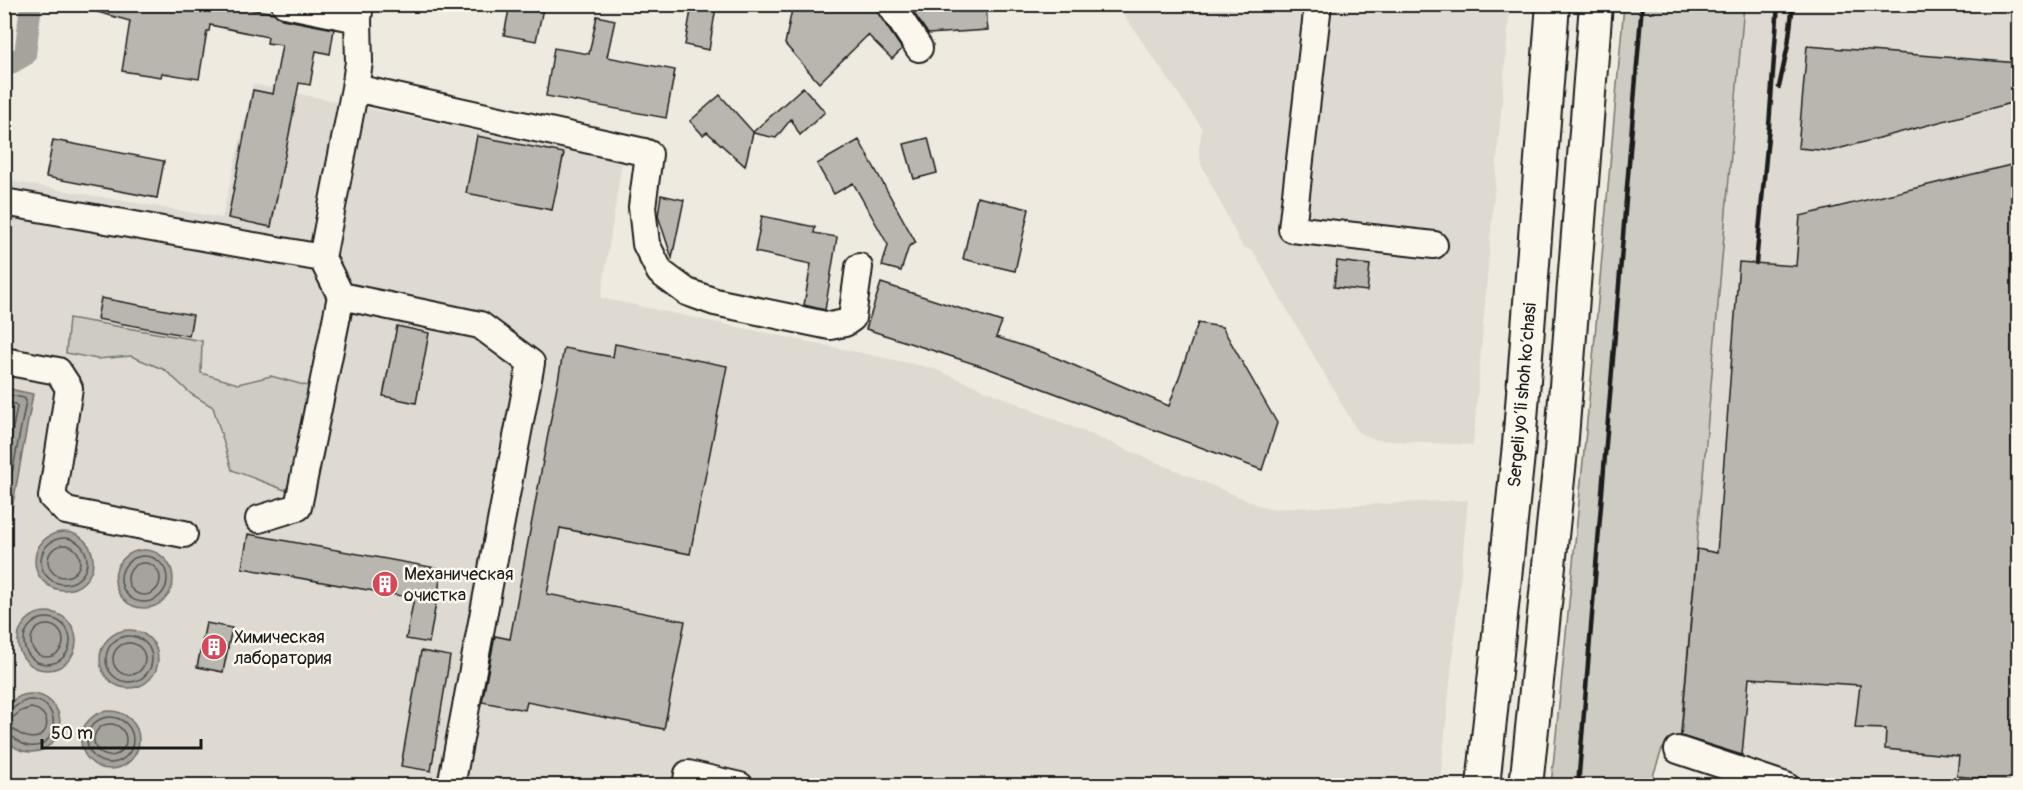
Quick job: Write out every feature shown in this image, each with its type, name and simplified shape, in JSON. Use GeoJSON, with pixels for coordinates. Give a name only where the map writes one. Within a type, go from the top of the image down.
{"type":"FeatureCollection","features":[{"type":"Feature","properties":{"kind":"main road","name":"Sergeli yo‘li shoh ko‘chasi"},"geometry":{"type":"LineString","coordinates":[[1483,786],[1519,445],[1553,4]]}},
{"type":"Feature","properties":{"kind":"main road"},"geometry":{"type":"LineString","coordinates":[[1526,786],[1561,450],[1596,4]]}},
{"type":"Feature","properties":{"kind":"street"},"geometry":{"type":"LineString","coordinates":[[259,519],[298,507],[341,296],[322,258],[359,62],[359,12],[285,4]]}},
{"type":"Feature","properties":{"kind":"street"},"geometry":{"type":"LineString","coordinates":[[890,4],[919,48]]}},
{"type":"Feature","properties":{"kind":"street"},"geometry":{"type":"LineString","coordinates":[[1318,4],[1292,229],[1434,245]]}},
{"type":"Feature","properties":{"kind":"street"},"geometry":{"type":"LineString","coordinates":[[355,88],[646,153],[650,156],[642,207],[646,244],[660,272],[687,292],[716,302],[830,326],[845,324],[852,318],[859,267]]}},
{"type":"Feature","properties":{"kind":"street"},"geometry":{"type":"LineString","coordinates":[[4,202],[322,258]]}},
{"type":"Feature","properties":{"kind":"street"},"geometry":{"type":"LineString","coordinates":[[341,296],[480,325],[531,363],[451,786]]}},
{"type":"Feature","properties":{"kind":"street"},"geometry":{"type":"LineString","coordinates":[[4,361],[58,371],[69,388],[52,497],[66,511],[184,534]]}},
{"type":"Feature","properties":{"kind":"street"},"geometry":{"type":"LineString","coordinates":[[1678,750],[1786,786]]}},
{"type":"Feature","properties":{"kind":"street"},"geometry":{"type":"LineString","coordinates":[[686,786],[688,774],[740,786]]}},
{"type":"Feature","properties":{"kind":"shaded area"},"geometry":{"type":"Polygon","coordinates":[[[1117,5],[1510,5],[1473,445],[1377,440],[1358,432],[1253,251],[1243,247],[1238,238],[1201,164],[1199,149],[1202,128],[1117,5]]]}},
{"type":"Feature","properties":{"kind":"shaded area"},"geometry":{"type":"Polygon","coordinates":[[[1624,5],[1744,5],[1680,741],[1662,749],[1650,785],[1551,786],[1592,370],[1624,5]]]}},
{"type":"Feature","properties":{"kind":"shaded area"},"geometry":{"type":"Polygon","coordinates":[[[1744,5],[2018,5],[2018,785],[1821,785],[1680,741],[1744,5]]]}},
{"type":"Feature","properties":{"kind":"shaded area"},"geometry":{"type":"Polygon","coordinates":[[[253,84],[622,162],[601,298],[932,368],[1268,509],[1468,500],[1440,785],[5,785],[4,180],[222,218],[253,84]]]}},
{"type":"Feature","properties":{"kind":"shaded area"},"geometry":{"type":"Polygon","coordinates":[[[69,318],[202,341],[201,373],[238,384],[271,376],[315,388],[298,476],[285,490],[232,470],[213,407],[191,394],[165,370],[131,356],[97,359],[66,353],[69,318]]]}},
{"type":"Feature","properties":{"kind":"water"},"geometry":{"type":"Polygon","coordinates":[[[4,388],[33,394],[5,547],[4,388]]]}},
{"type":"Feature","properties":{"kind":"water"},"geometry":{"type":"Polygon","coordinates":[[[58,532],[70,532],[85,540],[93,555],[93,567],[85,582],[70,590],[58,590],[43,582],[35,567],[35,555],[43,540],[58,532]]]}},
{"type":"Feature","properties":{"kind":"water"},"geometry":{"type":"Polygon","coordinates":[[[138,550],[150,550],[165,558],[173,573],[173,585],[165,600],[150,608],[138,608],[123,600],[115,585],[115,573],[123,558],[138,550]]]}},
{"type":"Feature","properties":{"kind":"water"},"geometry":{"type":"Polygon","coordinates":[[[41,612],[53,612],[68,620],[76,635],[76,647],[68,662],[53,670],[41,670],[26,662],[18,647],[18,635],[26,620],[41,612]]]}},
{"type":"Feature","properties":{"kind":"water"},"geometry":{"type":"Polygon","coordinates":[[[123,630],[135,630],[150,638],[158,653],[158,665],[150,680],[135,688],[123,688],[108,680],[100,665],[100,653],[108,638],[123,630]]]}},
{"type":"Feature","properties":{"kind":"water"},"geometry":{"type":"Polygon","coordinates":[[[31,694],[42,696],[55,707],[60,723],[58,734],[47,747],[31,752],[20,750],[7,739],[2,723],[4,712],[15,699],[31,694]]]}},
{"type":"Feature","properties":{"kind":"water"},"geometry":{"type":"Polygon","coordinates":[[[104,711],[116,711],[131,719],[139,734],[139,746],[131,761],[116,769],[104,769],[89,761],[81,746],[81,734],[89,719],[104,711]]]}},
{"type":"Feature","properties":{"kind":"building"},"geometry":{"type":"Polygon","coordinates":[[[91,4],[243,4],[242,8],[274,13],[282,19],[334,29],[330,54],[316,51],[310,85],[299,83],[271,227],[228,218],[253,90],[273,94],[282,45],[267,43],[268,37],[210,25],[199,79],[162,73],[161,77],[122,71],[130,21],[90,10],[91,4]]]}},
{"type":"Feature","properties":{"kind":"building"},"geometry":{"type":"Polygon","coordinates":[[[510,4],[544,4],[536,41],[504,35],[510,4]]]}},
{"type":"Feature","properties":{"kind":"building"},"geometry":{"type":"Polygon","coordinates":[[[692,4],[716,7],[709,50],[685,45],[692,4]]]}},
{"type":"Feature","properties":{"kind":"building"},"geometry":{"type":"Polygon","coordinates":[[[793,4],[875,4],[877,12],[902,49],[892,59],[868,35],[819,83],[785,44],[793,4]]]}},
{"type":"Feature","properties":{"kind":"building"},"geometry":{"type":"Polygon","coordinates":[[[985,4],[988,30],[928,34],[909,6],[985,4]]]}},
{"type":"Feature","properties":{"kind":"building"},"geometry":{"type":"Polygon","coordinates":[[[597,16],[615,20],[607,57],[675,70],[666,118],[546,96],[554,48],[589,54],[597,16]]]}},
{"type":"Feature","properties":{"kind":"building"},"geometry":{"type":"Polygon","coordinates":[[[1807,46],[2019,63],[2019,101],[1830,151],[1798,148],[1807,46]]]}},
{"type":"Feature","properties":{"kind":"building"},"geometry":{"type":"Polygon","coordinates":[[[803,87],[825,112],[800,135],[791,119],[776,138],[753,133],[745,166],[707,132],[703,135],[690,121],[720,95],[753,132],[803,87]]]}},
{"type":"Feature","properties":{"kind":"building"},"geometry":{"type":"Polygon","coordinates":[[[477,136],[564,153],[552,210],[466,193],[477,136]]]}},
{"type":"Feature","properties":{"kind":"building"},"geometry":{"type":"Polygon","coordinates":[[[928,138],[937,173],[914,179],[904,144],[928,138]]]}},
{"type":"Feature","properties":{"kind":"building"},"geometry":{"type":"Polygon","coordinates":[[[53,140],[164,161],[157,198],[46,177],[53,140]]]}},
{"type":"Feature","properties":{"kind":"building"},"geometry":{"type":"Polygon","coordinates":[[[859,140],[916,243],[909,246],[901,271],[882,266],[888,245],[853,183],[834,194],[817,164],[859,140]]]}},
{"type":"Feature","properties":{"kind":"building"},"geometry":{"type":"Polygon","coordinates":[[[2019,163],[2019,786],[1983,786],[1984,779],[1957,776],[1959,756],[1885,749],[1886,729],[1855,728],[1860,685],[1749,678],[1742,755],[1681,736],[1697,549],[1717,553],[1739,262],[1796,266],[1800,216],[2019,163]]]}},
{"type":"Feature","properties":{"kind":"building"},"geometry":{"type":"Polygon","coordinates":[[[661,195],[684,200],[672,258],[658,216],[661,195]]]}},
{"type":"Feature","properties":{"kind":"building"},"geometry":{"type":"Polygon","coordinates":[[[977,197],[1029,209],[1015,271],[963,259],[977,197]]]}},
{"type":"Feature","properties":{"kind":"building"},"geometry":{"type":"Polygon","coordinates":[[[762,216],[815,227],[814,233],[837,237],[825,310],[804,305],[811,264],[755,252],[762,216]]]}},
{"type":"Feature","properties":{"kind":"building"},"geometry":{"type":"Polygon","coordinates":[[[1337,261],[1370,265],[1367,291],[1334,287],[1337,261]]]}},
{"type":"Feature","properties":{"kind":"building"},"geometry":{"type":"Polygon","coordinates":[[[881,283],[1002,322],[996,337],[1045,353],[1169,406],[1198,323],[1222,327],[1277,423],[1262,470],[987,368],[866,329],[881,283]]]}},
{"type":"Feature","properties":{"kind":"building"},"geometry":{"type":"Polygon","coordinates":[[[101,298],[193,315],[189,336],[97,319],[101,298]]]}},
{"type":"Feature","properties":{"kind":"building"},"geometry":{"type":"Polygon","coordinates":[[[397,326],[429,333],[416,403],[383,396],[397,326]]]}},
{"type":"Feature","properties":{"kind":"building"},"geometry":{"type":"Polygon","coordinates":[[[615,344],[727,366],[690,554],[560,528],[547,594],[685,621],[664,729],[527,702],[525,710],[482,702],[495,636],[510,639],[564,348],[613,357],[615,344]]]}},
{"type":"Feature","properties":{"kind":"building","name":"Механическая очистка"},"geometry":{"type":"Polygon","coordinates":[[[248,534],[442,569],[429,643],[406,639],[414,598],[242,568],[248,534]]]}},
{"type":"Feature","properties":{"kind":"building","name":"Химическая лаборатория"},"geometry":{"type":"Polygon","coordinates":[[[206,623],[232,628],[223,672],[197,667],[206,623]]]}},
{"type":"Feature","properties":{"kind":"building"},"geometry":{"type":"Polygon","coordinates":[[[421,651],[450,656],[431,771],[401,766],[421,651]]]}},
{"type":"Feature","properties":{"kind":"waterway"},"geometry":{"type":"LineString","coordinates":[[4,67],[25,55],[31,4]]}},
{"type":"Feature","properties":{"kind":"railway"},"geometry":{"type":"LineString","coordinates":[[1578,786],[1642,4]]}},
{"type":"Feature","properties":{"kind":"railway"},"geometry":{"type":"LineString","coordinates":[[1756,263],[1778,4]]}},
{"type":"Feature","properties":{"kind":"railway"},"geometry":{"type":"LineString","coordinates":[[1779,87],[1788,45],[1793,4]]}},
{"type":"Feature","properties":{"kind":"place","name":"Механическая очистка"},"geometry":{"type":"Point","coordinates":[385,584]}},
{"type":"Feature","properties":{"kind":"place","name":"Химическая лаборатория"},"geometry":{"type":"Point","coordinates":[214,647]}}]}
